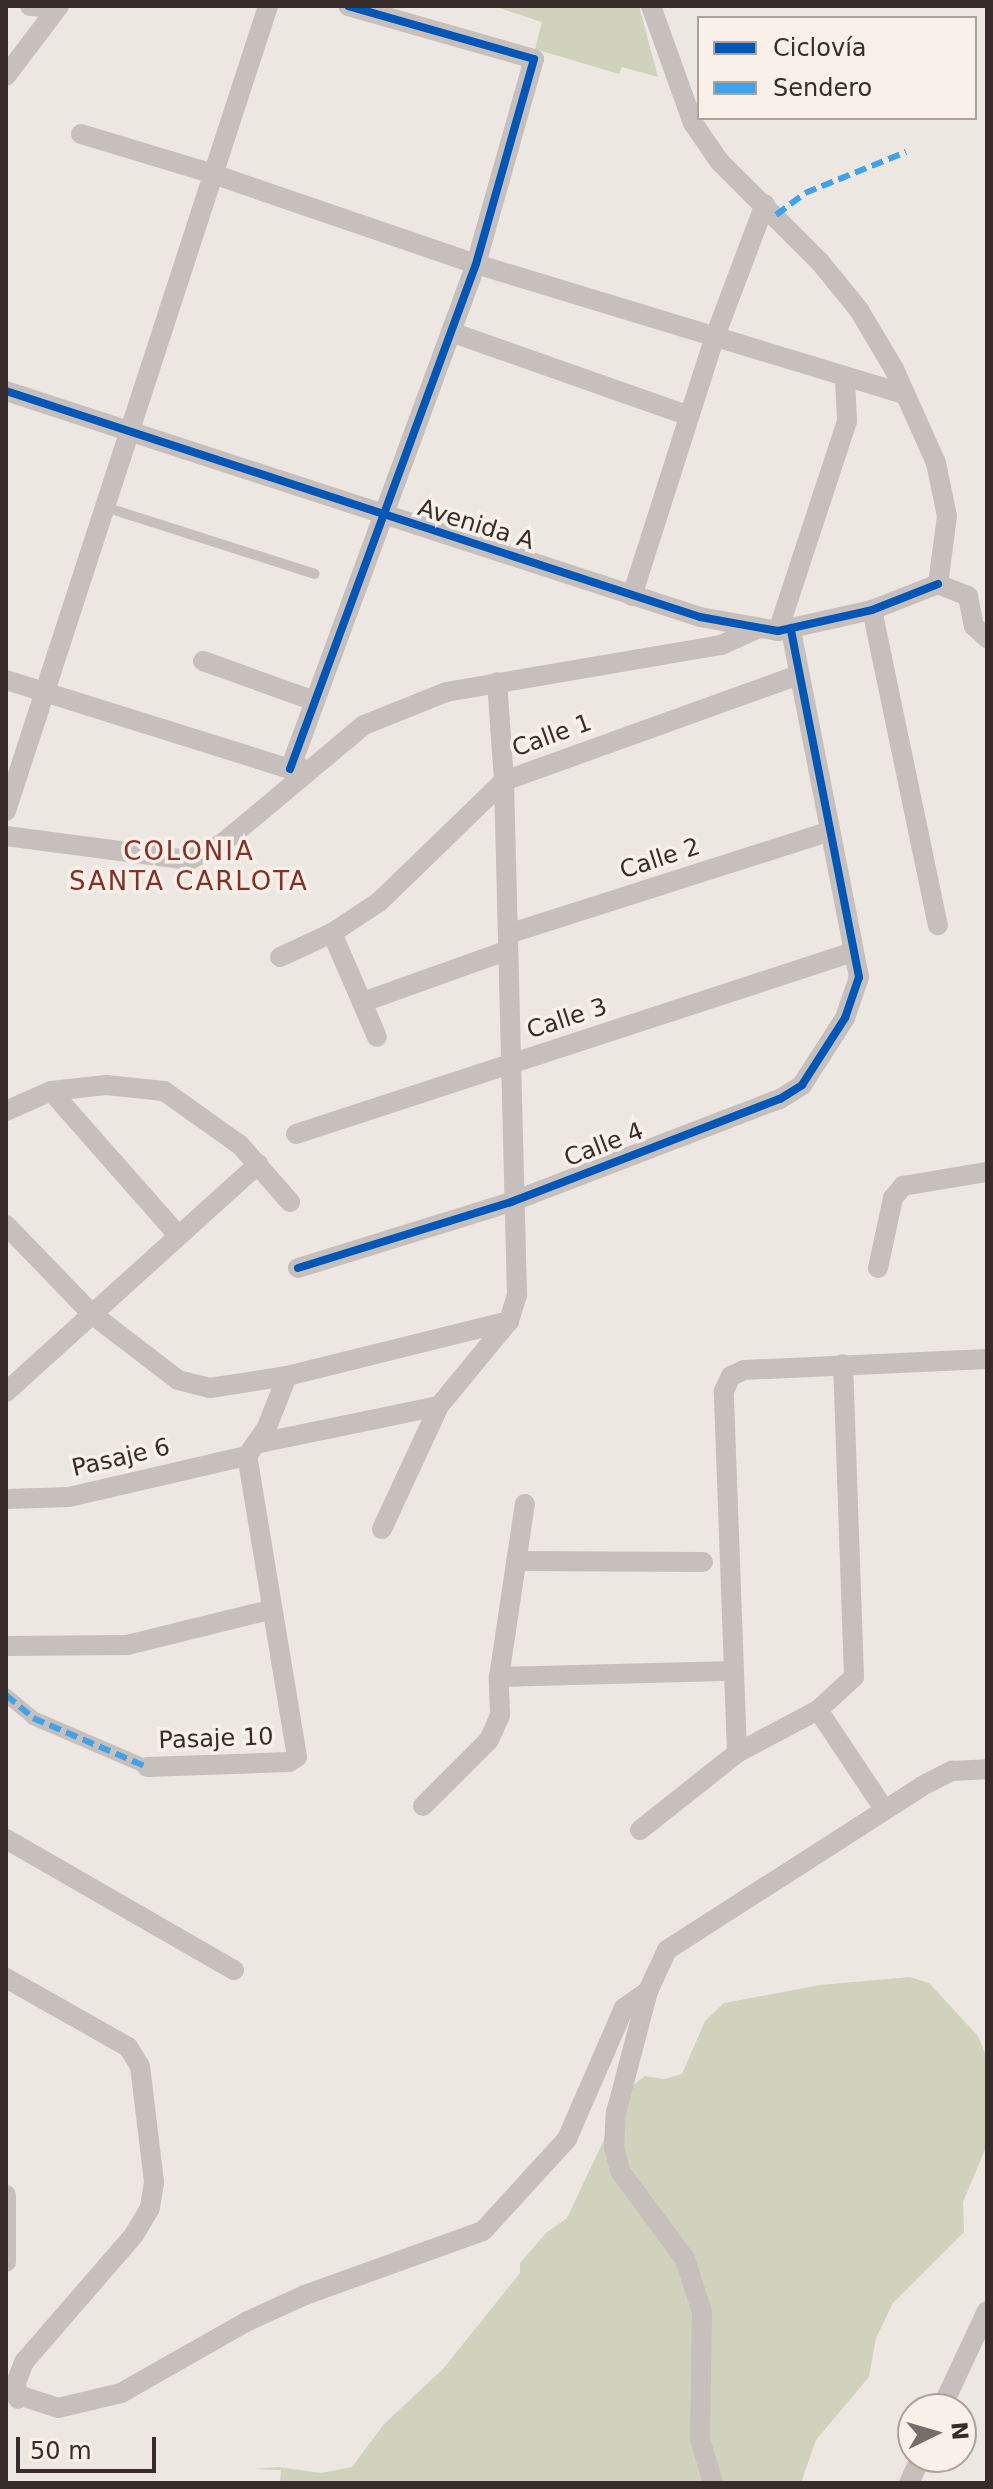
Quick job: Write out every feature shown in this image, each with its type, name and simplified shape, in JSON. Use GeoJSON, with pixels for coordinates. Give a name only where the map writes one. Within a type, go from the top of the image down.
{"type":"FeatureCollection","features":[{"type":"Feature","properties":{"kind":"street"},"geometry":{"type":"LineString","coordinates":[[30,6],[58,7]]}},
{"type":"Feature","properties":{"kind":"street"},"geometry":{"type":"LineString","coordinates":[[6,811],[127,427],[268,6]]}},
{"type":"Feature","properties":{"kind":"street"},"geometry":{"type":"LineString","coordinates":[[290,769],[476,264],[534,59],[348,6]]}},
{"type":"Feature","properties":{"kind":"street"},"geometry":{"type":"LineString","coordinates":[[651,6],[693,123],[719,161],[765,204],[859,310],[936,463],[947,516],[938,584],[968,596],[974,626],[987,638]]}},
{"type":"Feature","properties":{"kind":"street"},"geometry":{"type":"LineString","coordinates":[[6,76],[58,7]]}},
{"type":"Feature","properties":{"kind":"street"},"geometry":{"type":"LineString","coordinates":[[81,134],[210,173],[476,264],[845,380],[903,394]]}},
{"type":"Feature","properties":{"kind":"street"},"geometry":{"type":"LineString","coordinates":[[632,596],[714,339],[765,204]]}},
{"type":"Feature","properties":{"kind":"street"},"geometry":{"type":"LineString","coordinates":[[451,332],[689,416]]}},
{"type":"Feature","properties":{"kind":"street"},"geometry":{"type":"LineString","coordinates":[[845,380],[847,421],[776,629],[799,675],[853,952]]}},
{"type":"Feature","properties":{"kind":"street","name":"Avenida A"},"geometry":{"type":"LineString","coordinates":[[6,391],[127,427],[381,517],[700,617],[776,629],[872,610],[938,584]]}},
{"type":"Feature","properties":{"kind":"street"},"geometry":{"type":"LineString","coordinates":[[872,610],[938,925]]}},
{"type":"Feature","properties":{"kind":"street"},"geometry":{"type":"LineString","coordinates":[[6,836],[189,860],[224,842],[364,725],[446,692],[721,645],[776,629]]}},
{"type":"Feature","properties":{"kind":"street"},"geometry":{"type":"LineString","coordinates":[[203,661],[315,701]]}},
{"type":"Feature","properties":{"kind":"street","name":"Calle 1"},"geometry":{"type":"LineString","coordinates":[[280,957],[332,933],[379,902],[504,781],[799,675]]}},
{"type":"Feature","properties":{"kind":"street"},"geometry":{"type":"LineString","coordinates":[[6,680],[290,769],[328,754]]}},
{"type":"Feature","properties":{"kind":"street"},"geometry":{"type":"LineString","coordinates":[[382,1529],[439,1406],[509,1321],[519,1264],[511,1202],[504,781],[497,682]]}},
{"type":"Feature","properties":{"kind":"street","name":"Calle 2"},"geometry":{"type":"LineString","coordinates":[[363,1002],[508,942],[828,832]]}},
{"type":"Feature","properties":{"kind":"street"},"geometry":{"type":"LineString","coordinates":[[332,933],[377,1037]]}},
{"type":"Feature","properties":{"kind":"street","name":"Calle 4"},"geometry":{"type":"LineString","coordinates":[[298,1268],[511,1202],[780,1099],[802,1085],[820,1062],[845,1018],[859,977],[853,952]]}},
{"type":"Feature","properties":{"kind":"street","name":"Calle 3"},"geometry":{"type":"LineString","coordinates":[[296,1134],[853,952]]}},
{"type":"Feature","properties":{"kind":"street"},"geometry":{"type":"LineString","coordinates":[[6,1111],[51,1091],[106,1085],[164,1091],[240,1145],[290,1202]]}},
{"type":"Feature","properties":{"kind":"street"},"geometry":{"type":"LineString","coordinates":[[51,1091],[177,1234]]}},
{"type":"Feature","properties":{"kind":"street"},"geometry":{"type":"LineString","coordinates":[[6,1392],[177,1234],[258,1164]]}},
{"type":"Feature","properties":{"kind":"street"},"geometry":{"type":"LineString","coordinates":[[878,1268],[893,1198],[903,1186],[987,1172]]}},
{"type":"Feature","properties":{"kind":"street"},"geometry":{"type":"LineString","coordinates":[[8,1231],[92,1314],[178,1380],[210,1388],[287,1376],[509,1321]]}},
{"type":"Feature","properties":{"kind":"street"},"geometry":{"type":"LineString","coordinates":[[737,1753],[724,1391],[731,1376],[744,1370],[987,1359]]}},
{"type":"Feature","properties":{"kind":"street"},"geometry":{"type":"LineString","coordinates":[[640,1830],[737,1753],[818,1710],[854,1677],[856,1655],[843,1364]]}},
{"type":"Feature","properties":{"kind":"street"},"geometry":{"type":"LineString","coordinates":[[6,1646],[127,1645],[270,1610],[251,1450],[287,1376]]}},
{"type":"Feature","properties":{"kind":"street","name":"Pasaje 6"},"geometry":{"type":"LineString","coordinates":[[6,1499],[69,1497],[439,1406]]}},
{"type":"Feature","properties":{"kind":"street"},"geometry":{"type":"LineString","coordinates":[[423,1806],[496,1728],[499,1677],[525,1504]]}},
{"type":"Feature","properties":{"kind":"street"},"geometry":{"type":"LineString","coordinates":[[516,1561],[703,1562]]}},
{"type":"Feature","properties":{"kind":"street","name":"Pasaje 10"},"geometry":{"type":"LineString","coordinates":[[6,1695],[33,1718],[147,1767],[289,1762],[298,1754],[270,1610]]}},
{"type":"Feature","properties":{"kind":"street"},"geometry":{"type":"LineString","coordinates":[[499,1677],[733,1671]]}},
{"type":"Feature","properties":{"kind":"street"},"geometry":{"type":"LineString","coordinates":[[818,1710],[884,1809]]}},
{"type":"Feature","properties":{"kind":"street"},"geometry":{"type":"LineString","coordinates":[[713,2483],[700,2439],[702,2312],[685,2259],[620,2171],[614,2147],[616,2113],[648,1991],[667,1950],[884,1809],[952,1771],[987,1769]]}},
{"type":"Feature","properties":{"kind":"street"},"geometry":{"type":"LineString","coordinates":[[6,1839],[234,1970]]}},
{"type":"Feature","properties":{"kind":"street"},"geometry":{"type":"LineString","coordinates":[[6,1978],[128,2047],[140,2066],[154,2182],[150,2208],[134,2235],[24,2362],[12,2395],[58,2408],[121,2393],[248,2321],[305,2295],[483,2231],[567,2139],[624,2008],[648,1991]]}},
{"type":"Feature","properties":{"kind":"street"},"geometry":{"type":"LineString","coordinates":[[6,2195],[6,2262]]}},
{"type":"Feature","properties":{"kind":"street"},"geometry":{"type":"LineString","coordinates":[[949,2393],[987,2311]]}},
{"type":"Feature","properties":{"kind":"lane"},"geometry":{"type":"LineString","coordinates":[[103,506],[315,574]]}},
{"type":"Feature","properties":{"kind":"green space"},"geometry":{"type":"Polygon","coordinates":[[[493,6],[639,6],[658,77],[622,67],[619,74],[535,49],[542,22],[493,6]]]}},
{"type":"Feature","properties":{"kind":"green space"},"geometry":{"type":"Polygon","coordinates":[[[910,1977],[929,1983],[978,2036],[985,2053],[987,2145],[963,2202],[964,2232],[893,2303],[876,2338],[869,2377],[816,2440],[801,2483],[280,2483],[281,2470],[254,2469],[278,2467],[321,2473],[352,2467],[384,2424],[443,2369],[520,2273],[520,2263],[546,2233],[567,2218],[628,2089],[645,2076],[665,2079],[682,2074],[705,2021],[724,2003],[820,1985],[910,1977]]]}},
{"type":"Feature","properties":{"kind":"marked path"},"geometry":{"type":"LineString","coordinates":[[776,215],[805,193],[906,152]]}},
{"type":"Feature","properties":{"kind":"marked path"},"geometry":{"type":"LineString","coordinates":[[6,1695],[33,1718],[147,1767]]}},
{"type":"Feature","properties":{"kind":"cycle path"},"geometry":{"type":"LineString","coordinates":[[290,769],[476,264],[534,59],[348,6]]}},
{"type":"Feature","properties":{"kind":"cycle path"},"geometry":{"type":"LineString","coordinates":[[6,391],[700,617],[778,631],[872,610],[938,584]]}},
{"type":"Feature","properties":{"kind":"cycle path"},"geometry":{"type":"LineString","coordinates":[[298,1268],[511,1202],[780,1099],[802,1085],[845,1018],[859,977],[791,629]]}},
{"type":"Feature","properties":{"kind":"district","name":"COLONIA SANTA CARLOTA"},"geometry":{"type":"Point","coordinates":[189,867]}}]}
